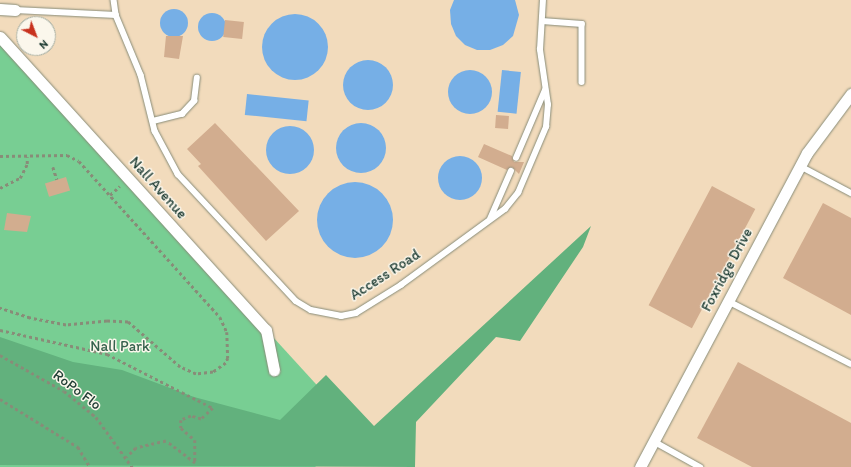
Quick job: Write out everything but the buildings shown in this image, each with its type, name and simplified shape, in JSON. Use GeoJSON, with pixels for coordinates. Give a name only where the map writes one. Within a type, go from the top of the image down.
{"type":"FeatureCollection","features":[{"type":"Feature","properties":{"kind":"street"},"geometry":{"type":"LineString","coordinates":[[0,9],[15,10]]}},
{"type":"Feature","properties":{"kind":"street","name":"Nall Avenue"},"geometry":{"type":"LineString","coordinates":[[0,37],[266,330],[274,370]]}},
{"type":"Feature","properties":{"kind":"street","name":"Foxridge Drive"},"geometry":{"type":"LineString","coordinates":[[640,467],[800,166],[817,137],[851,94]]}},
{"type":"Feature","properties":{"kind":"lane","name":"Access Road"},"geometry":{"type":"LineString","coordinates":[[114,0],[116,15],[141,75],[153,121],[164,151],[178,174],[296,301],[327,315],[356,313],[401,285],[489,222],[505,209],[518,193],[546,127],[548,105],[540,50],[543,0]]}},
{"type":"Feature","properties":{"kind":"lane"},"geometry":{"type":"LineString","coordinates":[[15,10],[116,15]]}},
{"type":"Feature","properties":{"kind":"lane"},"geometry":{"type":"LineString","coordinates":[[542,21],[582,24],[582,82]]}},
{"type":"Feature","properties":{"kind":"lane"},"geometry":{"type":"LineString","coordinates":[[153,121],[182,114],[194,101],[197,78]]}},
{"type":"Feature","properties":{"kind":"lane"},"geometry":{"type":"LineString","coordinates":[[516,158],[545,90]]}},
{"type":"Feature","properties":{"kind":"lane"},"geometry":{"type":"LineString","coordinates":[[800,166],[851,193]]}},
{"type":"Feature","properties":{"kind":"lane"},"geometry":{"type":"LineString","coordinates":[[489,222],[511,171]]}},
{"type":"Feature","properties":{"kind":"lane"},"geometry":{"type":"LineString","coordinates":[[728,301],[851,364]]}},
{"type":"Feature","properties":{"kind":"lane"},"geometry":{"type":"LineString","coordinates":[[653,441],[700,467]]}},
{"type":"Feature","properties":{"kind":"path"},"geometry":{"type":"LineString","coordinates":[[0,156],[27,157],[67,155],[79,161],[220,317],[227,332],[228,358],[226,363],[213,372],[196,374],[180,367],[128,322],[120,320],[66,325],[30,318],[0,308]]}},
{"type":"Feature","properties":{"kind":"path"},"geometry":{"type":"LineString","coordinates":[[0,188],[20,178],[27,164],[27,157]]}},
{"type":"Feature","properties":{"kind":"path"},"geometry":{"type":"LineString","coordinates":[[53,167],[57,179]]}},
{"type":"Feature","properties":{"kind":"path"},"geometry":{"type":"LineString","coordinates":[[0,330],[106,354],[213,408],[201,418],[191,416],[181,420],[181,428],[195,440],[195,463],[166,441],[136,448],[127,457]]}},
{"type":"Feature","properties":{"kind":"path","name":"RoPo Flo"},"geometry":{"type":"LineString","coordinates":[[0,355],[64,391],[96,417],[127,457],[132,467]]}},
{"type":"Feature","properties":{"kind":"path"},"geometry":{"type":"LineString","coordinates":[[0,399],[78,447],[90,467]]}},
{"type":"Feature","properties":{"kind":"green space","name":"Nall Park"},"geometry":{"type":"Polygon","coordinates":[[[0,38],[357,429],[315,467],[0,467],[0,38]]]}},
{"type":"Feature","properties":{"kind":"green space"},"geometry":{"type":"Polygon","coordinates":[[[591,226],[583,247],[520,341],[496,337],[416,422],[415,467],[0,465],[0,337],[73,362],[122,370],[194,397],[280,420],[326,375],[374,426],[591,226]]]}},
{"type":"Feature","properties":{"kind":"water"},"geometry":{"type":"Polygon","coordinates":[[[454,0],[515,0],[519,15],[513,36],[503,45],[490,50],[477,50],[465,45],[456,36],[451,24],[450,10],[454,0]]]}},
{"type":"Feature","properties":{"kind":"water"},"geometry":{"type":"Polygon","coordinates":[[[174,9],[184,13],[188,23],[184,33],[174,37],[164,33],[160,23],[164,13],[174,9]]]}},
{"type":"Feature","properties":{"kind":"water"},"geometry":{"type":"Polygon","coordinates":[[[212,13],[222,17],[226,27],[222,37],[212,41],[202,37],[198,27],[202,17],[212,13]]]}},
{"type":"Feature","properties":{"kind":"water"},"geometry":{"type":"Polygon","coordinates":[[[288,14],[302,14],[314,19],[323,28],[328,40],[326,60],[319,71],[302,80],[288,80],[276,75],[267,66],[262,54],[262,40],[267,28],[276,19],[288,14]]]}},
{"type":"Feature","properties":{"kind":"water"},"geometry":{"type":"Polygon","coordinates":[[[363,60],[373,60],[386,67],[393,80],[393,90],[386,103],[373,110],[363,110],[354,106],[347,99],[343,90],[343,80],[347,71],[354,64],[363,60]]]}},
{"type":"Feature","properties":{"kind":"water"},"geometry":{"type":"Polygon","coordinates":[[[466,70],[474,70],[479,71],[486,76],[491,83],[491,101],[486,108],[479,113],[466,114],[458,111],[451,104],[448,96],[448,88],[451,80],[458,73],[466,70]]]}},
{"type":"Feature","properties":{"kind":"water"},"geometry":{"type":"Polygon","coordinates":[[[502,70],[521,72],[517,114],[498,112],[502,70]]]}},
{"type":"Feature","properties":{"kind":"water"},"geometry":{"type":"Polygon","coordinates":[[[247,94],[309,100],[306,121],[245,115],[247,94]]]}},
{"type":"Feature","properties":{"kind":"water"},"geometry":{"type":"Polygon","coordinates":[[[356,123],[366,123],[379,130],[386,143],[386,153],[379,166],[366,173],[356,173],[347,169],[340,162],[336,153],[336,143],[340,134],[347,127],[356,123]]]}},
{"type":"Feature","properties":{"kind":"water"},"geometry":{"type":"Polygon","coordinates":[[[290,126],[299,128],[307,133],[312,141],[314,150],[312,159],[307,167],[299,172],[290,174],[281,172],[273,167],[268,159],[266,150],[268,141],[273,133],[281,128],[290,126]]]}},
{"type":"Feature","properties":{"kind":"water"},"geometry":{"type":"Polygon","coordinates":[[[456,156],[464,156],[469,157],[476,162],[481,169],[481,187],[476,194],[469,199],[456,200],[448,197],[441,190],[438,182],[438,174],[441,166],[448,159],[456,156]]]}},
{"type":"Feature","properties":{"kind":"water"},"geometry":{"type":"Polygon","coordinates":[[[355,182],[370,185],[382,193],[390,205],[393,220],[390,235],[382,247],[370,255],[355,258],[340,255],[328,247],[320,235],[317,220],[320,205],[328,193],[340,185],[355,182]]]}}]}
